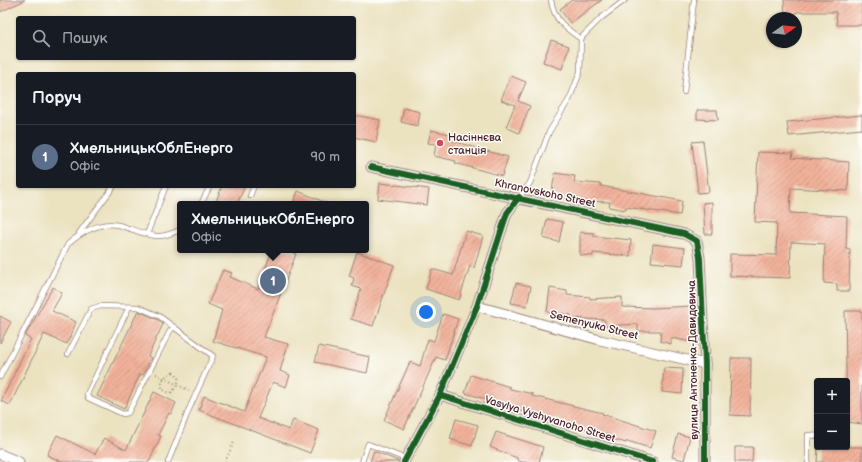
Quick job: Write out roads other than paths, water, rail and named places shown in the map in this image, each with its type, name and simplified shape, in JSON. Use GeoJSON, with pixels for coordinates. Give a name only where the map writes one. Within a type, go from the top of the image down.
{"type":"FeatureCollection","features":[{"type":"Feature","properties":{"kind":"street","name":"Khranovskoho Street"},"geometry":{"type":"LineString","coordinates":[[371,167],[518,197],[684,234],[696,241],[700,258]]}},
{"type":"Feature","properties":{"kind":"street"},"geometry":{"type":"LineString","coordinates":[[405,460],[440,395],[477,306],[507,213],[518,197]]}},
{"type":"Feature","properties":{"kind":"street","name":"вулиця Антоненка-Давидовича"},"geometry":{"type":"LineString","coordinates":[[700,258],[705,364],[705,462]]}},
{"type":"Feature","properties":{"kind":"street","name":"Semenyuka Street"},"geometry":{"type":"LineString","coordinates":[[477,306],[600,340],[705,364]]}},
{"type":"Feature","properties":{"kind":"street","name":"Vasylya Vyshyvanoho Street"},"geometry":{"type":"LineString","coordinates":[[440,395],[653,462]]}},
{"type":"Feature","properties":{"kind":"street"},"geometry":{"type":"LineString","coordinates":[[0,454],[19,462]]}},
{"type":"Feature","properties":{"kind":"lane"},"geometry":{"type":"LineString","coordinates":[[551,0],[554,14],[568,30],[581,39]]}},
{"type":"Feature","properties":{"kind":"lane"},"geometry":{"type":"LineString","coordinates":[[518,197],[530,183],[549,132],[570,98],[578,78],[580,72],[581,39],[601,18],[625,0]]}},
{"type":"Feature","properties":{"kind":"lane"},"geometry":{"type":"LineString","coordinates":[[684,92],[694,0]]}},
{"type":"Feature","properties":{"kind":"lane"},"geometry":{"type":"LineString","coordinates":[[77,236],[113,188]]}},
{"type":"Feature","properties":{"kind":"lane"},"geometry":{"type":"LineString","coordinates":[[146,234],[165,188]]}},
{"type":"Feature","properties":{"kind":"lane"},"geometry":{"type":"LineString","coordinates":[[202,201],[209,188]]}},
{"type":"Feature","properties":{"kind":"lane"},"geometry":{"type":"LineString","coordinates":[[250,196],[253,188]]}},
{"type":"Feature","properties":{"kind":"lane"},"geometry":{"type":"LineString","coordinates":[[0,377],[43,290],[68,244],[77,236],[88,229],[105,224],[118,225],[157,236],[177,231]]}},
{"type":"Feature","properties":{"kind":"lane"},"geometry":{"type":"LineString","coordinates":[[68,354],[91,310],[100,306],[138,307],[159,316],[213,356],[168,462]]}},
{"type":"Feature","properties":{"kind":"lane"},"geometry":{"type":"LineString","coordinates":[[129,307],[87,394],[88,398],[123,414],[128,413],[170,331],[174,327]]}},
{"type":"Feature","properties":{"kind":"lane"},"geometry":{"type":"LineString","coordinates":[[808,462],[808,435],[814,436]]}},
{"type":"Feature","properties":{"kind":"lane"},"geometry":{"type":"LineString","coordinates":[[362,462],[368,444],[405,460]]}},
{"type":"Feature","properties":{"kind":"place","name":"Насіннєва станція"},"geometry":{"type":"Point","coordinates":[440,143]}},
{"type":"Feature","properties":{"kind":"place","name":"ХмельницькОблЕнерго"},"geometry":{"type":"Point","coordinates":[273,281]}}]}
